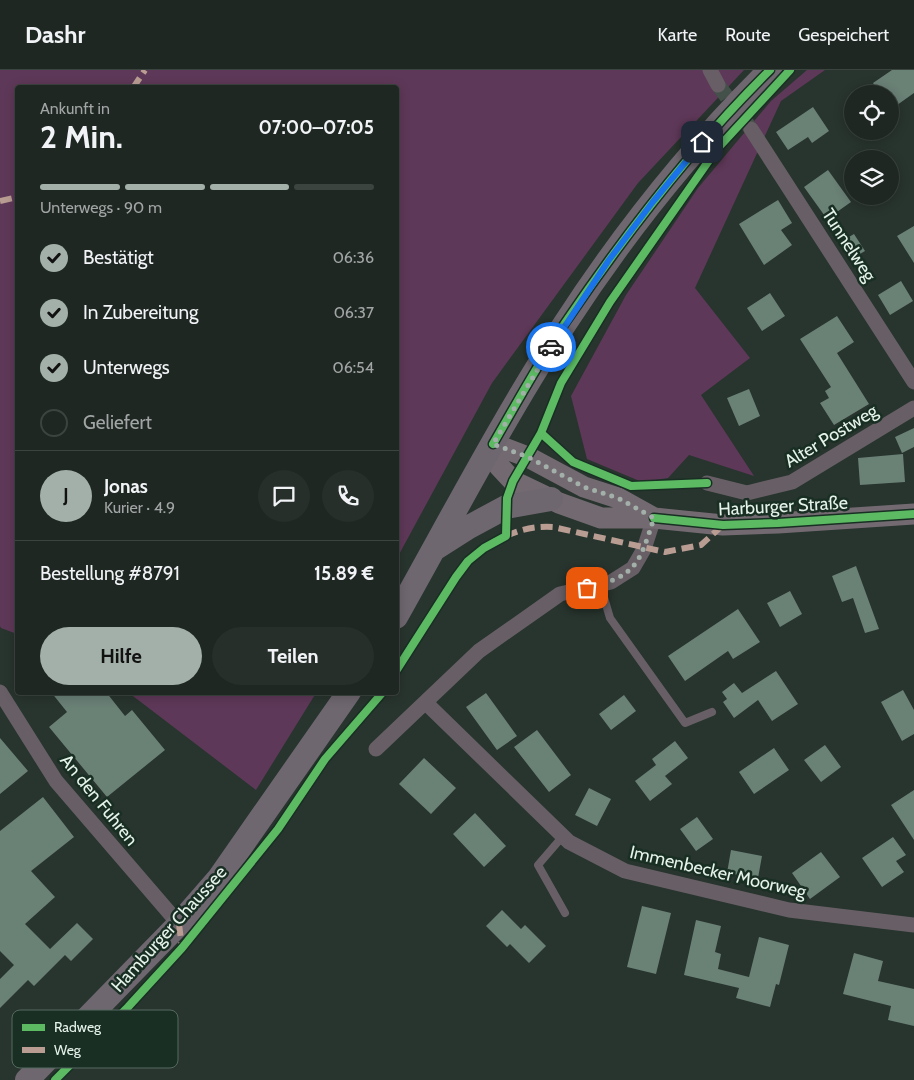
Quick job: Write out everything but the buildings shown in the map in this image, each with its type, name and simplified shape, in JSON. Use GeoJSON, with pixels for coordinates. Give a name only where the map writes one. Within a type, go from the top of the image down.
{"type":"FeatureCollection","features":[{"type":"Feature","properties":{"kind":"main road"},"geometry":{"type":"LineString","coordinates":[[399,612],[493,444],[564,325],[620,246],[691,154],[770,70]]}},
{"type":"Feature","properties":{"kind":"main road"},"geometry":{"type":"LineString","coordinates":[[435,549],[469,527],[506,507],[551,499]]}},
{"type":"Feature","properties":{"kind":"main road","name":"Hamburger Chaussee"},"geometry":{"type":"LineString","coordinates":[[95,1010],[179,924],[219,878],[347,695]]}},
{"type":"Feature","properties":{"kind":"main road","name":"Hamburger Chaussee"},"geometry":{"type":"LineString","coordinates":[[27,1080],[39,1068]]}},
{"type":"Feature","properties":{"kind":"street"},"geometry":{"type":"LineString","coordinates":[[710,70],[718,85]]}},
{"type":"Feature","properties":{"kind":"street","name":"Tunnelweg"},"geometry":{"type":"LineString","coordinates":[[751,129],[914,382]]}},
{"type":"Feature","properties":{"kind":"street","name":"Alter Postweg"},"geometry":{"type":"LineString","coordinates":[[707,483],[747,493],[792,482],[914,408]]}},
{"type":"Feature","properties":{"kind":"street","name":"Harburger Straße"},"geometry":{"type":"LineString","coordinates":[[654,518],[618,498],[584,487],[528,457],[493,444],[495,458],[506,477],[551,499],[601,518],[654,518],[723,525],[914,514]]}},
{"type":"Feature","properties":{"kind":"street"},"geometry":{"type":"LineString","coordinates":[[376,748],[426,703],[479,650],[560,594],[611,582],[633,568],[644,549],[654,518]]}},
{"type":"Feature","properties":{"kind":"street","name":"An den Fuhren"},"geometry":{"type":"LineString","coordinates":[[0,692],[56,781],[179,924]]}},
{"type":"Feature","properties":{"kind":"street","name":"Immenbecker Moorweg"},"geometry":{"type":"LineString","coordinates":[[426,703],[569,842],[625,871],[789,910],[914,925]]}},
{"type":"Feature","properties":{"kind":"lane"},"geometry":{"type":"LineString","coordinates":[[600,584],[610,618],[685,723],[712,712]]}},
{"type":"Feature","properties":{"kind":"lane"},"geometry":{"type":"LineString","coordinates":[[563,836],[538,865],[565,913]]}},
{"type":"Feature","properties":{"kind":"shaded area"},"geometry":{"type":"Polygon","coordinates":[[[0,70],[744,70],[638,183],[492,383],[399,554],[399,85],[15,85],[15,633],[0,626],[0,70]]]}},
{"type":"Feature","properties":{"kind":"shaded area"},"geometry":{"type":"Polygon","coordinates":[[[807,70],[825,70],[781,101],[695,288],[750,358],[701,395],[754,476],[689,455],[668,478],[642,482],[587,459],[571,396],[626,295],[698,188],[771,101],[807,70]]]}},
{"type":"Feature","properties":{"kind":"shaded area"},"geometry":{"type":"Polygon","coordinates":[[[132,695],[315,695],[256,790],[132,695]]]}},
{"type":"Feature","properties":{"kind":"tunnel"},"geometry":{"type":"LineString","coordinates":[[718,85],[751,129]]}},
{"type":"Feature","properties":{"kind":"marked path"},"geometry":{"type":"LineString","coordinates":[[135,85],[145,70]]}},
{"type":"Feature","properties":{"kind":"marked path"},"geometry":{"type":"LineString","coordinates":[[0,201],[15,198]]}},
{"type":"Feature","properties":{"kind":"marked path"},"geometry":{"type":"LineString","coordinates":[[506,536],[529,528],[553,527],[665,552],[701,545],[723,525]]}},
{"type":"Feature","properties":{"kind":"marked path"},"geometry":{"type":"LineString","coordinates":[[179,924],[182,948]]}},
{"type":"Feature","properties":{"kind":"cycle path"},"geometry":{"type":"LineString","coordinates":[[493,444],[555,338],[612,256],[687,160],[741,99],[770,70]]}},
{"type":"Feature","properties":{"kind":"cycle path"},"geometry":{"type":"LineString","coordinates":[[707,483],[631,486],[573,462],[541,433],[561,383],[610,302],[717,149],[790,70]]}},
{"type":"Feature","properties":{"kind":"cycle path"},"geometry":{"type":"LineString","coordinates":[[399,666],[468,561],[484,548],[506,536],[507,498],[513,481],[541,433]]}},
{"type":"Feature","properties":{"kind":"cycle path"},"geometry":{"type":"LineString","coordinates":[[654,518],[723,525],[914,514]]}},
{"type":"Feature","properties":{"kind":"cycle path"},"geometry":{"type":"LineString","coordinates":[[125,1010],[182,948],[278,829],[325,759],[380,695]]}},
{"type":"Feature","properties":{"kind":"cycle path"},"geometry":{"type":"LineString","coordinates":[[55,1080],[67,1068]]}},
{"type":"Feature","properties":{"kind":"way so far"},"geometry":{"type":"LineString","coordinates":[[551,347],[493,444],[528,457],[584,487],[618,498],[654,518],[644,549],[633,568],[611,582],[587,588]]}},
{"type":"Feature","properties":{"kind":"route"},"geometry":{"type":"LineString","coordinates":[[551,347],[609,260],[652,203],[702,142]]}}]}
